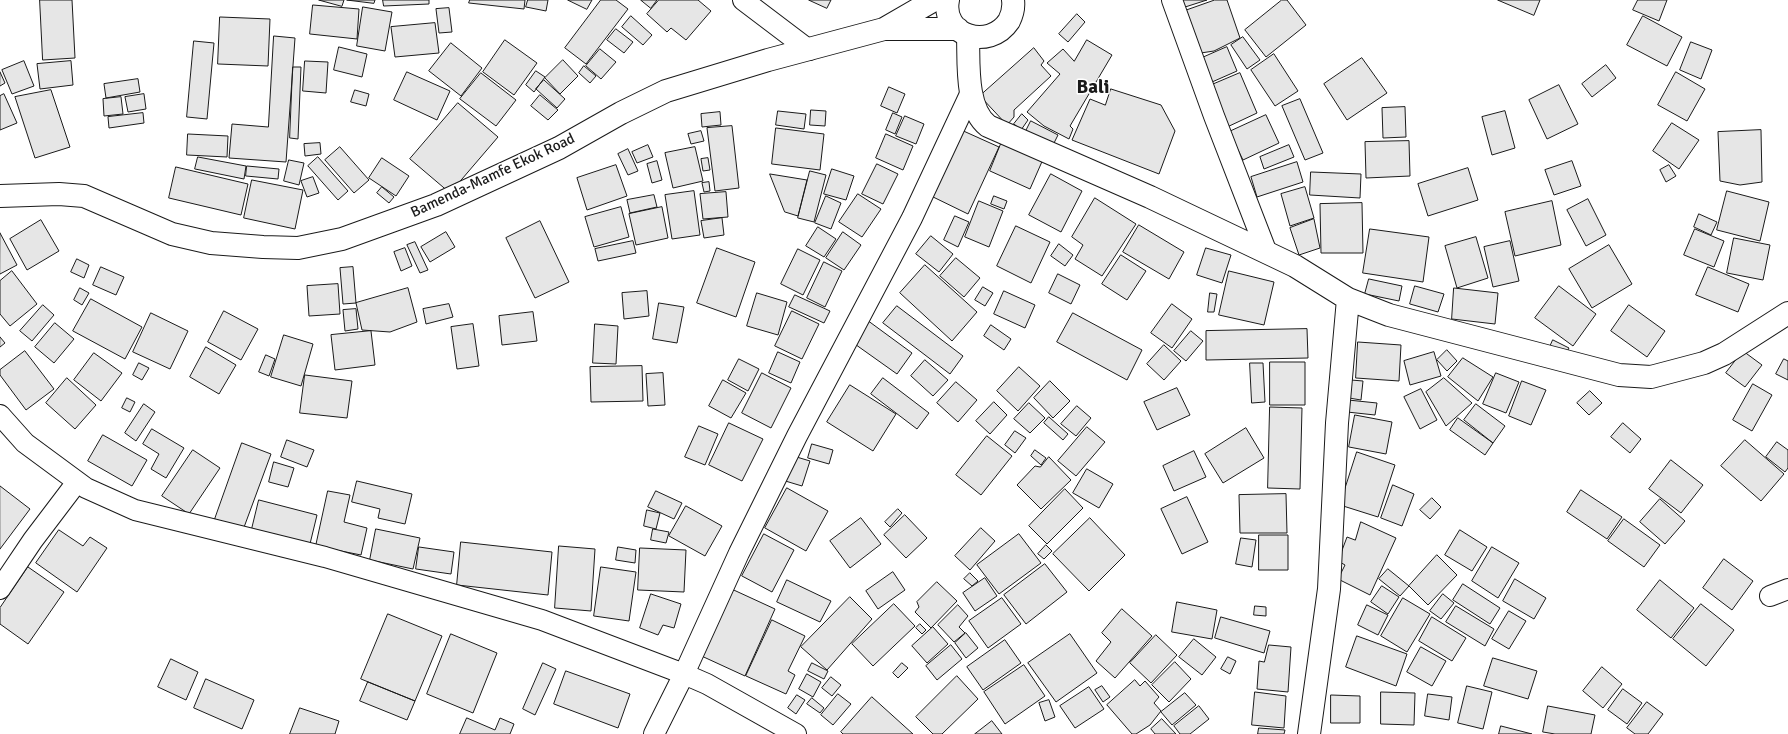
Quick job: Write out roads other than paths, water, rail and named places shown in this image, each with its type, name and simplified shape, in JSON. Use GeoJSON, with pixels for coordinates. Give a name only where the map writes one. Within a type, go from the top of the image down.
{"type":"FeatureCollection","features":[{"type":"Feature","properties":{"kind":"main road"},"geometry":{"type":"LineString","coordinates":[[884,29],[934,0]]}},
{"type":"Feature","properties":{"kind":"main road"},"geometry":{"type":"LineString","coordinates":[[948,0],[950,18],[963,32],[971,92],[977,114],[988,126],[1150,197],[1295,266],[1348,299],[1389,315],[1619,375],[1650,377],[1704,363],[1724,354],[1788,313]]}},
{"type":"Feature","properties":{"kind":"main road"},"geometry":{"type":"LineString","coordinates":[[884,29],[963,32],[981,38],[994,35],[1004,28],[1011,17],[1017,2]]}},
{"type":"Feature","properties":{"kind":"main road","name":"Bamenda-Mamfe Ekok Road"},"geometry":{"type":"LineString","coordinates":[[0,196],[59,194],[84,196],[172,234],[211,243],[298,248],[342,239],[436,205],[559,148],[620,113],[666,91],[761,62],[884,29]]}},
{"type":"Feature","properties":{"kind":"main road"},"geometry":{"type":"LineString","coordinates":[[1309,734],[1329,589],[1337,423],[1348,299]]}},
{"type":"Feature","properties":{"kind":"street"},"geometry":{"type":"LineString","coordinates":[[743,0],[809,50]]}},
{"type":"Feature","properties":{"kind":"street"},"geometry":{"type":"LineString","coordinates":[[1172,0],[1214,116],[1267,253]]}},
{"type":"Feature","properties":{"kind":"street"},"geometry":{"type":"LineString","coordinates":[[654,734],[684,674],[739,553],[797,436],[912,218],[971,92]]}},
{"type":"Feature","properties":{"kind":"street"},"geometry":{"type":"LineString","coordinates":[[0,415],[25,443],[77,482],[86,488],[135,510],[325,556],[542,620],[707,684],[796,734]]}},
{"type":"Feature","properties":{"kind":"street"},"geometry":{"type":"LineString","coordinates":[[0,589],[33,540],[77,482]]}},
{"type":"Feature","properties":{"kind":"district","name":"Bali"},"geometry":{"type":"Point","coordinates":[1093,88]}}]}
